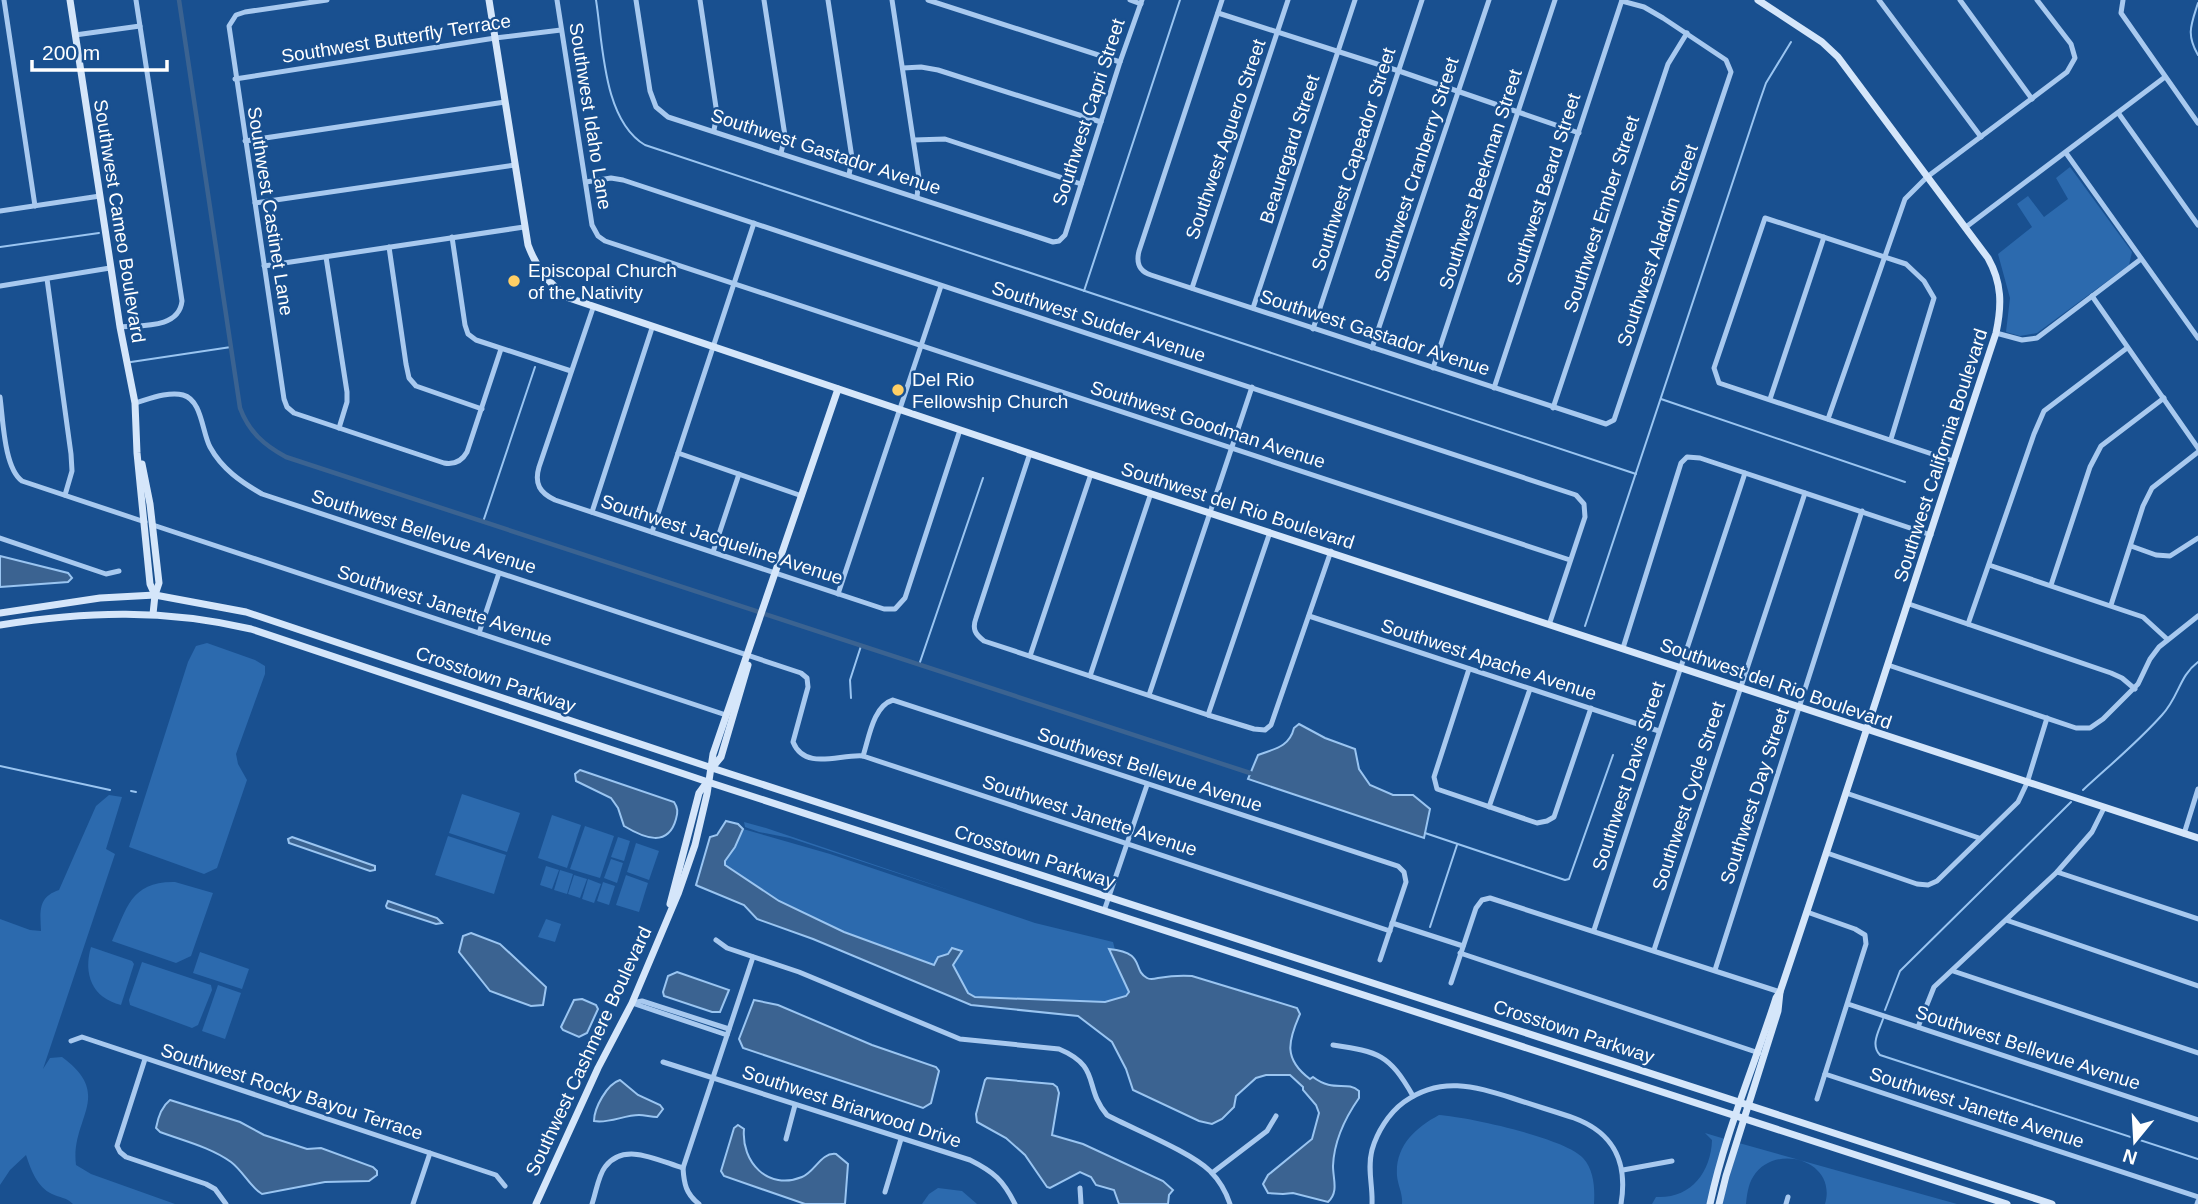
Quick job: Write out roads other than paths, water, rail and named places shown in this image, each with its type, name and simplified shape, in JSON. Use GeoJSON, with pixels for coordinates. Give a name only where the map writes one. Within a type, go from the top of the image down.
{"type":"FeatureCollection","features":[{"type":"Feature","properties":{"kind":"street"},"geometry":{"type":"LineString","coordinates":[[4,0],[35,206]]}},
{"type":"Feature","properties":{"kind":"street","name":"Southwest Cameo Boulevard"},"geometry":{"type":"LineString","coordinates":[[70,0],[110,268],[135,403],[150,584],[155,595]]}},
{"type":"Feature","properties":{"kind":"street"},"geometry":{"type":"LineString","coordinates":[[120,327],[172,320],[181,306],[136,0]]}},
{"type":"Feature","properties":{"kind":"street","name":"Southwest Castinet Lane"},"geometry":{"type":"LineString","coordinates":[[327,0],[245,12],[231,19],[228,33],[284,399],[287,407],[294,413],[339,428]]}},
{"type":"Feature","properties":{"kind":"street","name":"Southwest del Rio Boulevard"},"geometry":{"type":"LineString","coordinates":[[489,0],[524,227],[533,259],[548,282],[569,298],[1091,474],[2198,838]]}},
{"type":"Feature","properties":{"kind":"street","name":"Southwest Idaho Lane"},"geometry":{"type":"LineString","coordinates":[[557,0],[592,225],[598,236]]}},
{"type":"Feature","properties":{"kind":"street","name":"Southwest Gastador Avenue"},"geometry":{"type":"LineString","coordinates":[[636,0],[650,91],[656,107],[668,117],[1049,242],[1059,241],[1065,234]]}},
{"type":"Feature","properties":{"kind":"street"},"geometry":{"type":"LineString","coordinates":[[700,0],[717,114],[714,130]]}},
{"type":"Feature","properties":{"kind":"street"},"geometry":{"type":"LineString","coordinates":[[764,0],[785,136],[781,153]]}},
{"type":"Feature","properties":{"kind":"street"},"geometry":{"type":"LineString","coordinates":[[828,0],[852,158],[849,175]]}},
{"type":"Feature","properties":{"kind":"street"},"geometry":{"type":"LineString","coordinates":[[892,0],[920,184],[917,197]]}},
{"type":"Feature","properties":{"kind":"street"},"geometry":{"type":"LineString","coordinates":[[928,0],[1120,62]]}},
{"type":"Feature","properties":{"kind":"street"},"geometry":{"type":"LineString","coordinates":[[1130,0],[1142,2]]}},
{"type":"Feature","properties":{"kind":"street"},"geometry":{"type":"LineString","coordinates":[[1223,0],[1218,13],[1579,133]]}},
{"type":"Feature","properties":{"kind":"street","name":"Southwest Aguero Street"},"geometry":{"type":"LineString","coordinates":[[1192,289],[1288,0]]}},
{"type":"Feature","properties":{"kind":"street","name":"Beauregard Street"},"geometry":{"type":"LineString","coordinates":[[1253,308],[1355,0]]}},
{"type":"Feature","properties":{"kind":"street","name":"Southwest Capeador Street"},"geometry":{"type":"LineString","coordinates":[[1313,329],[1422,0]]}},
{"type":"Feature","properties":{"kind":"street","name":"Southwest Cranberry Street"},"geometry":{"type":"LineString","coordinates":[[1373,348],[1489,0]]}},
{"type":"Feature","properties":{"kind":"street","name":"Southwest Beekman Street"},"geometry":{"type":"LineString","coordinates":[[1433,368],[1555,0]]}},
{"type":"Feature","properties":{"kind":"street"},"geometry":{"type":"LineString","coordinates":[[1622,0],[1651,11],[1687,33]]}},
{"type":"Feature","properties":{"kind":"street","name":"Southwest Beard Street"},"geometry":{"type":"LineString","coordinates":[[1494,388],[1622,0]]}},
{"type":"Feature","properties":{"kind":"street","name":"Southwest California Boulevard"},"geometry":{"type":"LineString","coordinates":[[1710,1204],[1718,1170],[1909,604],[2001,310],[1995,271],[1966,227],[1838,57],[1822,42],[1758,0]]}},
{"type":"Feature","properties":{"kind":"street"},"geometry":{"type":"LineString","coordinates":[[1879,0],[1981,137]]}},
{"type":"Feature","properties":{"kind":"street"},"geometry":{"type":"LineString","coordinates":[[1960,0],[2032,99]]}},
{"type":"Feature","properties":{"kind":"street"},"geometry":{"type":"LineString","coordinates":[[1828,419],[1905,198],[1927,177],[2067,72],[2075,58],[2071,44],[2037,0]]}},
{"type":"Feature","properties":{"kind":"street"},"geometry":{"type":"LineString","coordinates":[[2123,0],[2121,13],[2198,122]]}},
{"type":"Feature","properties":{"kind":"street","name":"Southwest Capri Street"},"geometry":{"type":"LineString","coordinates":[[1065,234],[1142,2]]}},
{"type":"Feature","properties":{"kind":"street","name":"Southwest Gastador Avenue"},"geometry":{"type":"LineString","coordinates":[[1218,13],[1139,251],[1138,264],[1147,274],[1606,424]]}},
{"type":"Feature","properties":{"kind":"street"},"geometry":{"type":"LineString","coordinates":[[75,35],[140,26]]}},
{"type":"Feature","properties":{"kind":"street","name":"Southwest Butterfly Terrace"},"geometry":{"type":"LineString","coordinates":[[235,79],[561,30]]}},
{"type":"Feature","properties":{"kind":"street","name":"Southwest Aladdin Street"},"geometry":{"type":"LineString","coordinates":[[1606,424],[1614,420],[1731,72],[1726,60],[1687,33]]}},
{"type":"Feature","properties":{"kind":"street","name":"Southwest Ember Street"},"geometry":{"type":"LineString","coordinates":[[1553,408],[1668,64],[1687,33]]}},
{"type":"Feature","properties":{"kind":"street"},"geometry":{"type":"LineString","coordinates":[[904,68],[938,70],[1101,122]]}},
{"type":"Feature","properties":{"kind":"street"},"geometry":{"type":"LineString","coordinates":[[1966,227],[2165,77]]}},
{"type":"Feature","properties":{"kind":"street"},"geometry":{"type":"LineString","coordinates":[[245,141],[505,102]]}},
{"type":"Feature","properties":{"kind":"street"},"geometry":{"type":"LineString","coordinates":[[2119,114],[2198,225]]}},
{"type":"Feature","properties":{"kind":"street"},"geometry":{"type":"LineString","coordinates":[[914,140],[945,139],[1082,184]]}},
{"type":"Feature","properties":{"kind":"street"},"geometry":{"type":"LineString","coordinates":[[2066,153],[2198,338]]}},
{"type":"Feature","properties":{"kind":"street"},"geometry":{"type":"LineString","coordinates":[[255,203],[515,165]]}},
{"type":"Feature","properties":{"kind":"street","name":"Southwest Sudder Avenue"},"geometry":{"type":"LineString","coordinates":[[586,182],[619,179],[1576,495],[1584,504],[1585,517],[1570,560]]}},
{"type":"Feature","properties":{"kind":"street"},"geometry":{"type":"LineString","coordinates":[[0,211],[100,196]]}},
{"type":"Feature","properties":{"kind":"street"},"geometry":{"type":"LineString","coordinates":[[1891,439],[1934,298],[1924,281],[1906,264],[1765,218],[1714,368],[1719,383],[1953,461]]}},
{"type":"Feature","properties":{"kind":"street"},"geometry":{"type":"LineString","coordinates":[[652,532],[754,223]]}},
{"type":"Feature","properties":{"kind":"street"},"geometry":{"type":"LineString","coordinates":[[264,266],[524,227]]}},
{"type":"Feature","properties":{"kind":"street","name":"Southwest Goodman Avenue"},"geometry":{"type":"LineString","coordinates":[[598,236],[611,243],[1570,560]]}},
{"type":"Feature","properties":{"kind":"street"},"geometry":{"type":"LineString","coordinates":[[452,237],[467,330],[473,339],[571,371],[593,308]]}},
{"type":"Feature","properties":{"kind":"street"},"geometry":{"type":"LineString","coordinates":[[1770,399],[1824,237]]}},
{"type":"Feature","properties":{"kind":"street"},"geometry":{"type":"LineString","coordinates":[[390,247],[411,381],[423,390],[481,409]]}},
{"type":"Feature","properties":{"kind":"street"},"geometry":{"type":"LineString","coordinates":[[326,257],[347,392],[347,402],[339,428],[444,463],[460,461],[467,452],[501,349]]}},
{"type":"Feature","properties":{"kind":"street"},"geometry":{"type":"LineString","coordinates":[[1996,332],[2022,340],[2032,340],[2141,259]]}},
{"type":"Feature","properties":{"kind":"street"},"geometry":{"type":"LineString","coordinates":[[0,286],[110,268]]}},
{"type":"Feature","properties":{"kind":"street"},"geometry":{"type":"LineString","coordinates":[[47,279],[71,454],[72,471],[65,495]]}},
{"type":"Feature","properties":{"kind":"street"},"geometry":{"type":"LineString","coordinates":[[838,594],[941,286]]}},
{"type":"Feature","properties":{"kind":"street"},"geometry":{"type":"LineString","coordinates":[[2092,296],[2198,450],[2152,488],[2143,506],[2111,605]]}},
{"type":"Feature","properties":{"kind":"street"},"geometry":{"type":"LineString","coordinates":[[592,512],[652,328]]}},
{"type":"Feature","properties":{"kind":"street"},"geometry":{"type":"LineString","coordinates":[[1968,624],[2044,411],[2127,348]]}},
{"type":"Feature","properties":{"kind":"street","name":"Southwest Jacqueline Avenue"},"geometry":{"type":"LineString","coordinates":[[571,371],[537,474],[539,489],[555,500],[884,609],[898,607],[905,598],[960,429]]}},
{"type":"Feature","properties":{"kind":"street"},"geometry":{"type":"LineString","coordinates":[[1149,695],[1252,387]]}},
{"type":"Feature","properties":{"kind":"street","name":"Southwest Cashmere Boulevard"},"geometry":{"type":"LineString","coordinates":[[536,1204],[598,1068],[632,1003],[669,911],[699,793],[708,782],[713,754],[762,618],[838,389]]}},
{"type":"Feature","properties":{"kind":"street","name":"Southwest Bellevue Avenue"},"geometry":{"type":"LineString","coordinates":[[135,403],[169,394],[189,397],[197,406],[206,439],[220,463],[241,483],[262,494],[802,673],[807,678],[808,687],[793,734]]}},
{"type":"Feature","properties":{"kind":"street"},"geometry":{"type":"LineString","coordinates":[[0,397],[10,465],[16,477],[145,522]]}},
{"type":"Feature","properties":{"kind":"street"},"geometry":{"type":"LineString","coordinates":[[2051,585],[2090,467],[2101,446],[2164,398]]}},
{"type":"Feature","properties":{"kind":"street","name":"Southwest Cameo Boulevard"},"geometry":{"type":"LineString","coordinates":[[137,446],[141,453],[153,525],[159,583],[153,614]]}},
{"type":"Feature","properties":{"kind":"street"},"geometry":{"type":"LineString","coordinates":[[678,453],[802,496]]}},
{"type":"Feature","properties":{"kind":"street"},"geometry":{"type":"LineString","coordinates":[[1030,453],[973,627],[976,634],[984,641],[1208,715],[1254,729],[1265,730],[1271,725],[1331,551]]}},
{"type":"Feature","properties":{"kind":"street"},"geometry":{"type":"LineString","coordinates":[[1623,648],[1681,463],[1687,457],[1700,458],[1931,534]]}},
{"type":"Feature","properties":{"kind":"street","name":"Southwest Davis Street"},"geometry":{"type":"LineString","coordinates":[[1594,930],[1745,473]]}},
{"type":"Feature","properties":{"kind":"street"},"geometry":{"type":"LineString","coordinates":[[713,552],[739,474]]}},
{"type":"Feature","properties":{"kind":"street"},"geometry":{"type":"LineString","coordinates":[[1030,656],[1091,474]]}},
{"type":"Feature","properties":{"kind":"street"},"geometry":{"type":"LineString","coordinates":[[1090,676],[1151,493]]}},
{"type":"Feature","properties":{"kind":"street","name":"Southwest Cycle Street"},"geometry":{"type":"LineString","coordinates":[[1654,950],[1805,493]]}},
{"type":"Feature","properties":{"kind":"street","name":"Southwest Day Street"},"geometry":{"type":"LineString","coordinates":[[1715,970],[1862,512]]}},
{"type":"Feature","properties":{"kind":"street","name":"Southwest Janette Avenue"},"geometry":{"type":"LineString","coordinates":[[153,525],[726,715]]}},
{"type":"Feature","properties":{"kind":"street"},"geometry":{"type":"LineString","coordinates":[[1208,715],[1269,532]]}},
{"type":"Feature","properties":{"kind":"street"},"geometry":{"type":"LineString","coordinates":[[0,538],[106,574],[119,571]]}},
{"type":"Feature","properties":{"kind":"street"},"geometry":{"type":"LineString","coordinates":[[2131,546],[2156,555],[2170,556],[2198,538]]}},
{"type":"Feature","properties":{"kind":"street"},"geometry":{"type":"LineString","coordinates":[[1549,625],[1570,560]]}},
{"type":"Feature","properties":{"kind":"street"},"geometry":{"type":"LineString","coordinates":[[1989,565],[2143,617],[2167,639]]}},
{"type":"Feature","properties":{"kind":"street"},"geometry":{"type":"LineString","coordinates":[[479,633],[499,573]]}},
{"type":"Feature","properties":{"kind":"street","name":"Crosstown Parkway"},"geometry":{"type":"LineString","coordinates":[[0,613],[100,598],[155,595],[256,616],[712,768],[2052,1204]]}},
{"type":"Feature","properties":{"kind":"street"},"geometry":{"type":"LineString","coordinates":[[1909,604],[2118,675],[2135,688]]}},
{"type":"Feature","properties":{"kind":"street","name":"Crosstown Parkway"},"geometry":{"type":"LineString","coordinates":[[0,625],[66,615],[114,612],[180,616],[251,629],[708,782],[2007,1204]]}},
{"type":"Feature","properties":{"kind":"street","name":"Southwest Apache Avenue"},"geometry":{"type":"LineString","coordinates":[[1309,616],[1660,731]]}},
{"type":"Feature","properties":{"kind":"street"},"geometry":{"type":"LineString","coordinates":[[1888,665],[2081,729],[2094,727],[2135,688],[2153,654],[2167,639],[2198,616]]}},
{"type":"Feature","properties":{"kind":"street","name":"Southwest Cashmere Boulevard"},"geometry":{"type":"LineString","coordinates":[[712,768],[721,757],[749,663],[749,654]]}},
{"type":"Feature","properties":{"kind":"street"},"geometry":{"type":"LineString","coordinates":[[1469,669],[1434,777],[1437,789],[1537,823],[1554,817],[1591,708]]}},
{"type":"Feature","properties":{"kind":"street"},"geometry":{"type":"LineString","coordinates":[[1489,807],[1530,689]]}},
{"type":"Feature","properties":{"kind":"street","name":"Southwest Bellevue Avenue"},"geometry":{"type":"LineString","coordinates":[[863,756],[879,710],[885,702],[892,700],[1398,866],[1404,872],[1406,882],[1392,923]]}},
{"type":"Feature","properties":{"kind":"street"},"geometry":{"type":"LineString","coordinates":[[1827,853],[1917,884],[1928,885],[1937,881],[2018,802],[2027,783],[2047,718]]}},
{"type":"Feature","properties":{"kind":"street","name":"Southwest Janette Avenue"},"geometry":{"type":"LineString","coordinates":[[793,734],[796,751],[803,757],[814,759],[863,756],[1390,931]]}},
{"type":"Feature","properties":{"kind":"street"},"geometry":{"type":"LineString","coordinates":[[1104,911],[1147,785]]}},
{"type":"Feature","properties":{"kind":"street"},"geometry":{"type":"LineString","coordinates":[[2185,834],[2198,789]]}},
{"type":"Feature","properties":{"kind":"street"},"geometry":{"type":"LineString","coordinates":[[1846,793],[1979,838]]}},
{"type":"Feature","properties":{"kind":"street"},"geometry":{"type":"LineString","coordinates":[[1918,1027],[1934,987],[2057,872],[2092,832],[2104,808]]}},
{"type":"Feature","properties":{"kind":"street"},"geometry":{"type":"LineString","coordinates":[[2057,872],[2198,919]]}},
{"type":"Feature","properties":{"kind":"street"},"geometry":{"type":"LineString","coordinates":[[1451,983],[1476,908],[1482,900],[1495,898],[1780,992]]}},
{"type":"Feature","properties":{"kind":"street"},"geometry":{"type":"LineString","coordinates":[[1807,912],[1855,929],[1865,935],[1866,944],[1817,1099]]}},
{"type":"Feature","properties":{"kind":"street"},"geometry":{"type":"LineString","coordinates":[[2006,920],[2198,986]]}},
{"type":"Feature","properties":{"kind":"street"},"geometry":{"type":"LineString","coordinates":[[1380,960],[1392,923],[1462,946]]}},
{"type":"Feature","properties":{"kind":"street"},"geometry":{"type":"LineString","coordinates":[[716,940],[727,948],[799,972],[960,1039],[1059,1049],[1072,1054],[1083,1062],[1091,1077],[1099,1106],[1107,1115],[1192,1158],[1212,1172],[1230,1204]]}},
{"type":"Feature","properties":{"kind":"street"},"geometry":{"type":"LineString","coordinates":[[1460,953],[1759,1053]]}},
{"type":"Feature","properties":{"kind":"street"},"geometry":{"type":"LineString","coordinates":[[699,1204],[691,1198],[684,1184],[683,1168],[753,957]]}},
{"type":"Feature","properties":{"kind":"street"},"geometry":{"type":"LineString","coordinates":[[1953,971],[2198,1053]]}},
{"type":"Feature","properties":{"kind":"street","name":"Southwest California Boulevard"},"geometry":{"type":"LineString","coordinates":[[1719,1204],[1778,1011],[1780,992]]}},
{"type":"Feature","properties":{"kind":"street"},"geometry":{"type":"LineString","coordinates":[[632,1003],[728,1032]]}},
{"type":"Feature","properties":{"kind":"street","name":"Southwest Bellevue Avenue"},"geometry":{"type":"LineString","coordinates":[[1848,1004],[2198,1120]]}},
{"type":"Feature","properties":{"kind":"street","name":"Southwest Rocky Bayou Terrace"},"geometry":{"type":"LineString","coordinates":[[71,1041],[82,1037],[496,1175],[505,1186]]}},
{"type":"Feature","properties":{"kind":"street"},"geometry":{"type":"LineString","coordinates":[[1333,1045],[1370,1052],[1386,1059],[1400,1073],[1413,1096]]}},
{"type":"Feature","properties":{"kind":"street","name":"Southwest Rocky Bayou Terrace"},"geometry":{"type":"LineString","coordinates":[[145,1059],[117,1146],[120,1152],[126,1157],[206,1184],[215,1189],[226,1204]]}},
{"type":"Feature","properties":{"kind":"street","name":"Southwest Briarwood Drive"},"geometry":{"type":"LineString","coordinates":[[663,1062],[970,1160],[992,1171],[1015,1204]]}},
{"type":"Feature","properties":{"kind":"street","name":"Southwest Janette Avenue"},"geometry":{"type":"LineString","coordinates":[[1825,1074],[2198,1201]]}},
{"type":"Feature","properties":{"kind":"street"},"geometry":{"type":"LineString","coordinates":[[1372,1204],[1370,1166],[1378,1135],[1397,1107],[1413,1096],[1440,1085],[1475,1086],[1588,1124],[1609,1141],[1623,1170],[1621,1204]]}},
{"type":"Feature","properties":{"kind":"street"},"geometry":{"type":"LineString","coordinates":[[786,1139],[795,1105]]}},
{"type":"Feature","properties":{"kind":"street"},"geometry":{"type":"LineString","coordinates":[[1212,1172],[1267,1131],[1276,1116]]}},
{"type":"Feature","properties":{"kind":"street"},"geometry":{"type":"LineString","coordinates":[[885,1192],[901,1139]]}},
{"type":"Feature","properties":{"kind":"street","name":"Southwest Rocky Bayou Terrace"},"geometry":{"type":"LineString","coordinates":[[413,1204],[430,1153]]}},
{"type":"Feature","properties":{"kind":"street"},"geometry":{"type":"LineString","coordinates":[[592,1204],[604,1168],[622,1153],[634,1153],[683,1168]]}},
{"type":"Feature","properties":{"kind":"street"},"geometry":{"type":"LineString","coordinates":[[1623,1170],[1672,1161]]}},
{"type":"Feature","properties":{"kind":"street"},"geometry":{"type":"LineString","coordinates":[[1080,1188],[1081,1204]]}},
{"type":"Feature","properties":{"kind":"street"},"geometry":{"type":"LineString","coordinates":[[1786,1204],[1788,1197]]}},
{"type":"Feature","properties":{"kind":"waterway"},"geometry":{"type":"LineString","coordinates":[[179,0],[240,408],[253,431],[271,448],[286,457],[1250,773]]}},
{"type":"Feature","properties":{"kind":"waterway"},"geometry":{"type":"LineString","coordinates":[[596,0],[607,80],[613,100],[631,133],[645,145],[1636,474]]}},
{"type":"Feature","properties":{"kind":"waterway"},"geometry":{"type":"LineString","coordinates":[[1084,291],[1180,0]]}},
{"type":"Feature","properties":{"kind":"waterway"},"geometry":{"type":"LineString","coordinates":[[2198,3],[2191,29],[2192,41],[2198,55]]}},
{"type":"Feature","properties":{"kind":"waterway"},"geometry":{"type":"LineString","coordinates":[[1585,626],[1766,83],[1791,42]]}},
{"type":"Feature","properties":{"kind":"waterway"},"geometry":{"type":"LineString","coordinates":[[0,247],[99,233]]}},
{"type":"Feature","properties":{"kind":"waterway"},"geometry":{"type":"LineString","coordinates":[[131,362],[231,347]]}},
{"type":"Feature","properties":{"kind":"waterway"},"geometry":{"type":"LineString","coordinates":[[483,522],[535,367]]}},
{"type":"Feature","properties":{"kind":"waterway"},"geometry":{"type":"LineString","coordinates":[[1661,399],[1905,482]]}},
{"type":"Feature","properties":{"kind":"waterway"},"geometry":{"type":"LineString","coordinates":[[919,665],[983,478]]}},
{"type":"Feature","properties":{"kind":"waterway"},"geometry":{"type":"LineString","coordinates":[[851,698],[850,680],[861,646]]}},
{"type":"Feature","properties":{"kind":"waterway"},"geometry":{"type":"LineString","coordinates":[[2083,790],[2162,715],[2187,674],[2198,662]]}},
{"type":"Feature","properties":{"kind":"waterway"},"geometry":{"type":"LineString","coordinates":[[1425,833],[1565,880],[1569,879],[1613,755]]}},
{"type":"Feature","properties":{"kind":"waterway"},"geometry":{"type":"LineString","coordinates":[[0,766],[110,790]]}},
{"type":"Feature","properties":{"kind":"waterway"},"geometry":{"type":"LineString","coordinates":[[131,791],[136,792]]}},
{"type":"Feature","properties":{"kind":"waterway"},"geometry":{"type":"LineString","coordinates":[[1885,1010],[1900,971],[2071,802]]}},
{"type":"Feature","properties":{"kind":"waterway"},"geometry":{"type":"LineString","coordinates":[[1430,927],[1457,845]]}},
{"type":"Feature","properties":{"kind":"waterway"},"geometry":{"type":"LineString","coordinates":[[1883,1019],[1876,1042],[1880,1055],[2198,1159]]}},
{"type":"Feature","properties":{"kind":"place","name":"Episcopal Church of the Nativity"},"geometry":{"type":"Point","coordinates":[514,281]}},
{"type":"Feature","properties":{"kind":"place","name":"Del Rio Fellowship Church"},"geometry":{"type":"Point","coordinates":[898,390]}}]}
